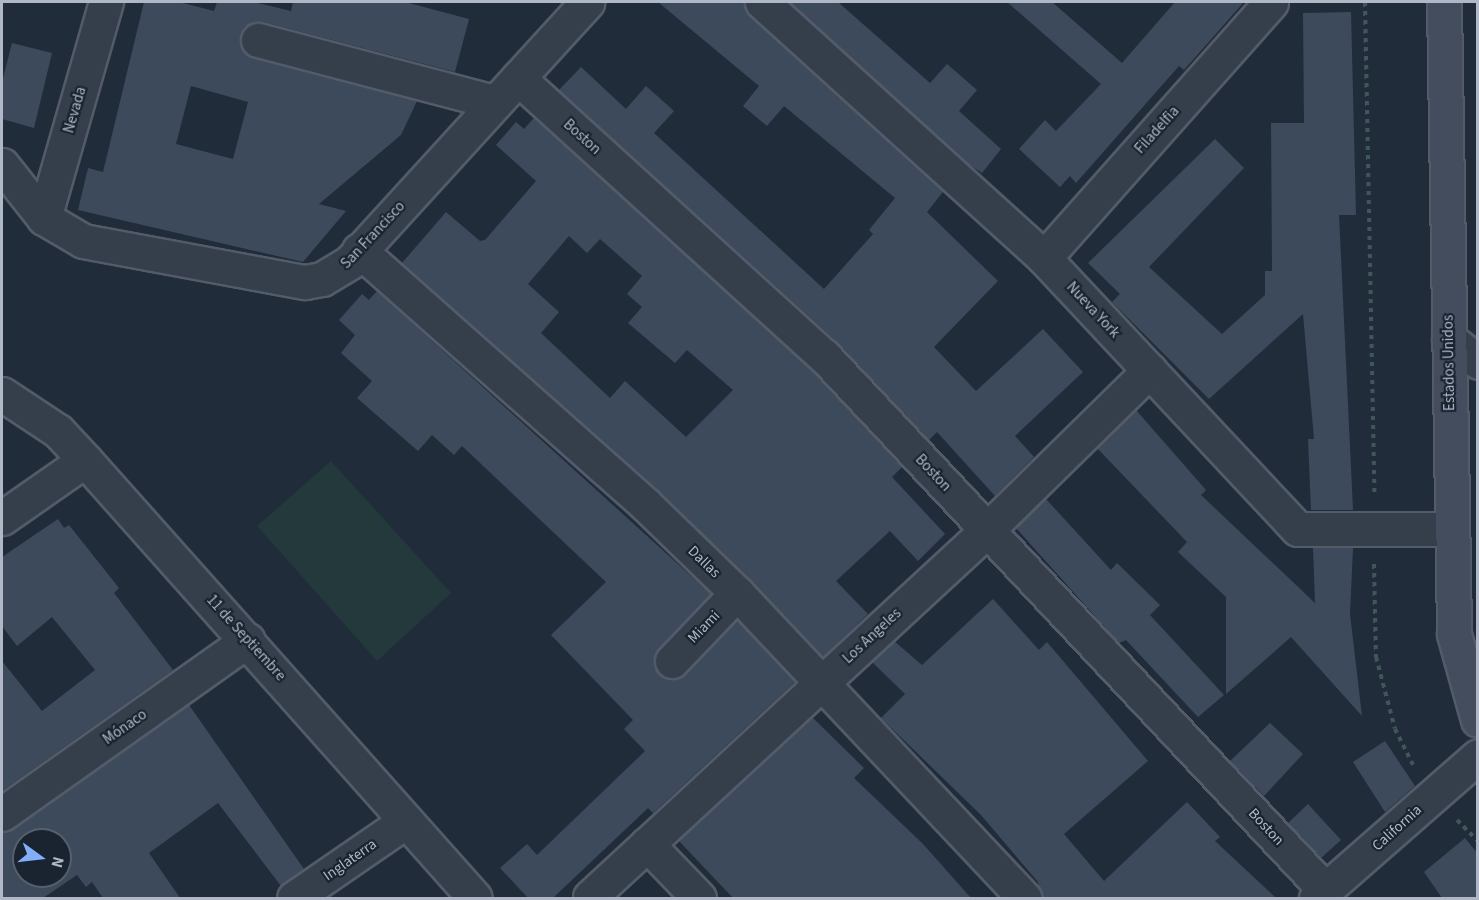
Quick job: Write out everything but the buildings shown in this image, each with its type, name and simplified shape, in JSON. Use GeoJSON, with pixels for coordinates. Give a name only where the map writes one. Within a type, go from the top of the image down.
{"type":"FeatureCollection","features":[{"type":"Feature","properties":{"kind":"main road","name":"Estados Unidos"},"geometry":{"type":"LineString","coordinates":[[1444,2],[1454,634],[1478,720]]}},
{"type":"Feature","properties":{"kind":"street","name":"Nevada"},"geometry":{"type":"LineString","coordinates":[[44,218],[106,2]]}},
{"type":"Feature","properties":{"kind":"street","name":"San Francisco"},"geometry":{"type":"LineString","coordinates":[[2,165],[44,218],[83,241],[305,282],[337,272],[360,250],[587,2]]}},
{"type":"Feature","properties":{"kind":"street","name":"Nueva York"},"geometry":{"type":"LineString","coordinates":[[762,2],[1044,258],[1298,529],[1451,529]]}},
{"type":"Feature","properties":{"kind":"street","name":"Filadelfia"},"geometry":{"type":"LineString","coordinates":[[1044,258],[1270,2]]}},
{"type":"Feature","properties":{"kind":"street"},"geometry":{"type":"LineString","coordinates":[[258,40],[495,102]]}},
{"type":"Feature","properties":{"kind":"street","name":"Boston"},"geometry":{"type":"LineString","coordinates":[[518,78],[824,356],[987,530],[1321,895]]}},
{"type":"Feature","properties":{"kind":"street","name":"Dallas"},"geometry":{"type":"LineString","coordinates":[[360,250],[645,504],[737,593],[821,685],[1024,898]]}},
{"type":"Feature","properties":{"kind":"street"},"geometry":{"type":"LineString","coordinates":[[1449,339],[1478,362]]}},
{"type":"Feature","properties":{"kind":"street","name":"Los Angeles"},"geometry":{"type":"LineString","coordinates":[[590,897],[987,530],[1150,370]]}},
{"type":"Feature","properties":{"kind":"street","name":"11 de Septiembre"},"geometry":{"type":"LineString","coordinates":[[2,394],[58,431],[248,640],[475,898]]}},
{"type":"Feature","properties":{"kind":"street"},"geometry":{"type":"LineString","coordinates":[[2,518],[85,460]]}},
{"type":"Feature","properties":{"kind":"street","name":"Miami"},"geometry":{"type":"LineString","coordinates":[[672,661],[737,593]]}},
{"type":"Feature","properties":{"kind":"street","name":"Mónaco"},"geometry":{"type":"LineString","coordinates":[[2,814],[248,640]]}},
{"type":"Feature","properties":{"kind":"street","name":"California"},"geometry":{"type":"LineString","coordinates":[[1321,895],[1478,756]]}},
{"type":"Feature","properties":{"kind":"street","name":"Inglaterra"},"geometry":{"type":"LineString","coordinates":[[294,898],[406,821]]}},
{"type":"Feature","properties":{"kind":"street"},"geometry":{"type":"LineString","coordinates":[[647,844],[699,898]]}},
{"type":"Feature","properties":{"kind":"path"},"geometry":{"type":"LineString","coordinates":[[1365,2],[1375,529],[1373,620],[1383,694],[1404,746],[1434,795],[1478,841]]}},
{"type":"Feature","properties":{"kind":"green space"},"geometry":{"type":"Polygon","coordinates":[[[331,461],[451,593],[377,661],[257,526],[331,461]]]}}]}
